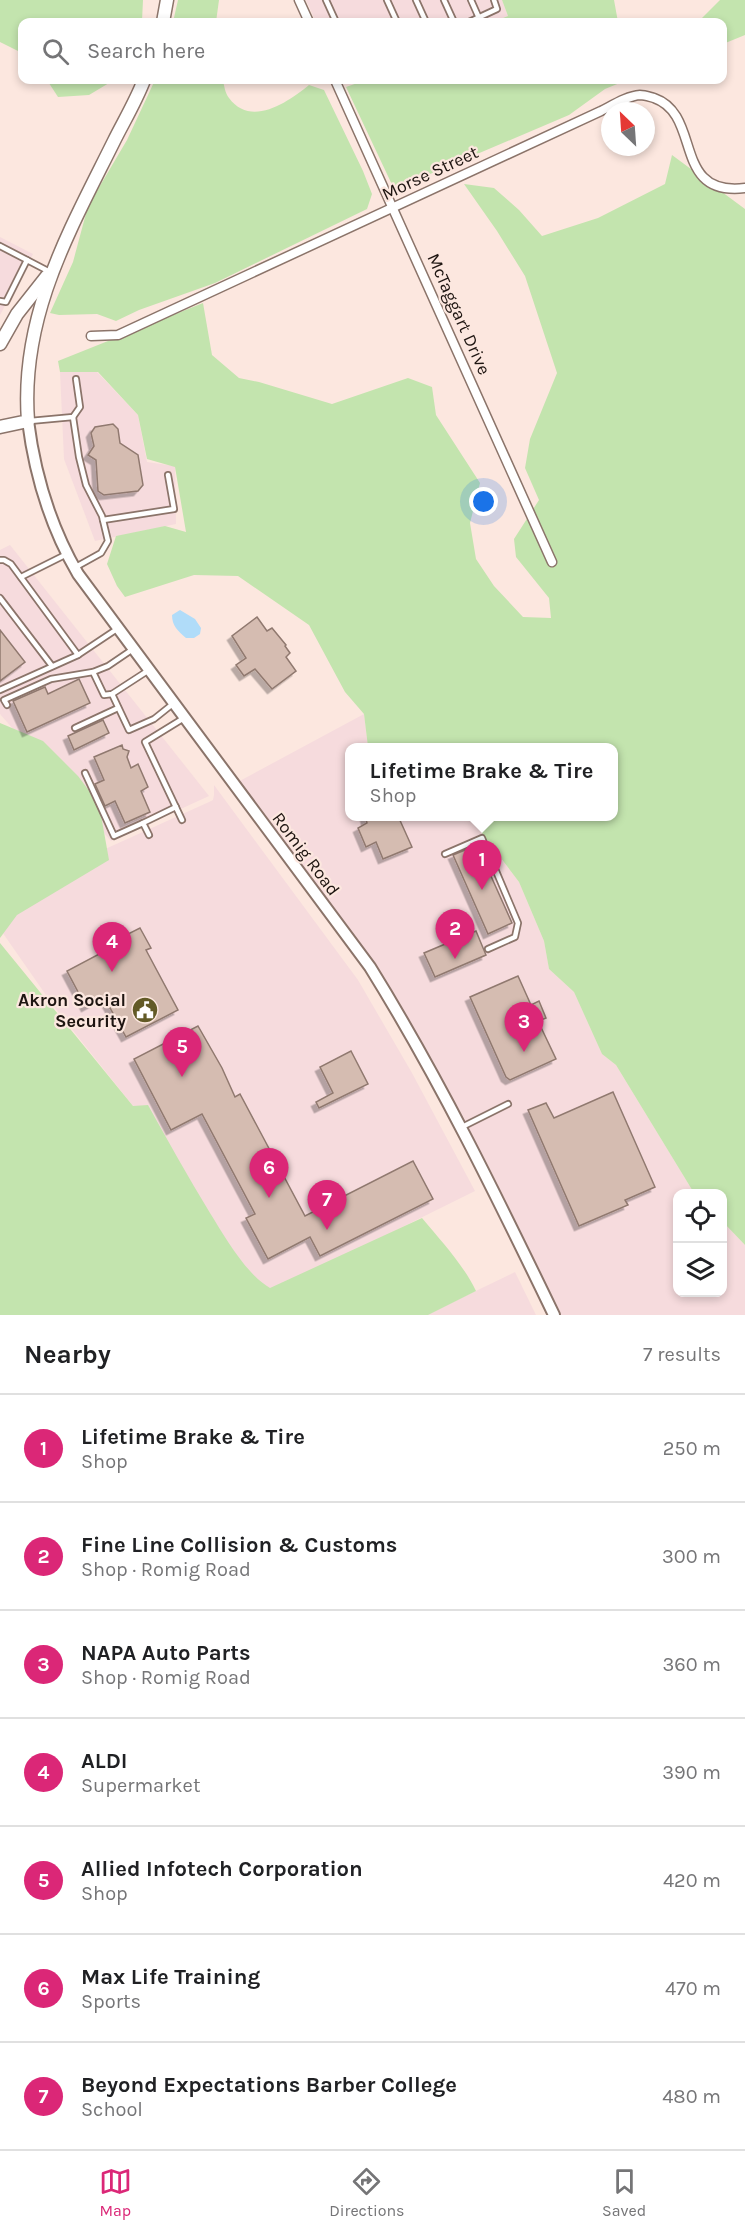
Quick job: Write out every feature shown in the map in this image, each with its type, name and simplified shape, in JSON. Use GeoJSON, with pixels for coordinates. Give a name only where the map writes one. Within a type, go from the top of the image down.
{"type":"FeatureCollection","features":[{"type":"Feature","properties":{"kind":"main road"},"geometry":{"type":"LineString","coordinates":[[164,18],[167,0]]}},
{"type":"Feature","properties":{"kind":"main road"},"geometry":{"type":"LineString","coordinates":[[0,427],[28,421],[27,390],[34,329],[51,270],[142,84]]}},
{"type":"Feature","properties":{"kind":"main road"},"geometry":{"type":"LineString","coordinates":[[0,344],[4,326],[24,306],[51,270]]}},
{"type":"Feature","properties":{"kind":"street"},"geometry":{"type":"LineString","coordinates":[[299,0],[307,18]]}},
{"type":"Feature","properties":{"kind":"street","name":"McTaggart Drive"},"geometry":{"type":"LineString","coordinates":[[340,84],[393,208],[552,562]]}},
{"type":"Feature","properties":{"kind":"street","name":"Morse Street"},"geometry":{"type":"LineString","coordinates":[[91,336],[118,335],[639,95],[658,100],[671,111],[680,125],[693,163],[704,178],[715,186],[734,190],[745,188]]}},
{"type":"Feature","properties":{"kind":"street","name":"Romig Road"},"geometry":{"type":"LineString","coordinates":[[28,421],[35,465],[46,507],[74,568],[365,961],[398,1012],[555,1315]]}},
{"type":"Feature","properties":{"kind":"lane"},"geometry":{"type":"LineString","coordinates":[[326,0],[334,18]]}},
{"type":"Feature","properties":{"kind":"lane"},"geometry":{"type":"LineString","coordinates":[[387,0],[395,18]]}},
{"type":"Feature","properties":{"kind":"lane"},"geometry":{"type":"LineString","coordinates":[[416,0],[424,18]]}},
{"type":"Feature","properties":{"kind":"lane"},"geometry":{"type":"LineString","coordinates":[[444,0],[452,18]]}},
{"type":"Feature","properties":{"kind":"lane"},"geometry":{"type":"LineString","coordinates":[[471,0],[479,18],[497,9],[494,0]]}},
{"type":"Feature","properties":{"kind":"lane"},"geometry":{"type":"LineString","coordinates":[[0,246],[51,270]]}},
{"type":"Feature","properties":{"kind":"lane"},"geometry":{"type":"LineString","coordinates":[[0,301],[6,302],[27,260]]}},
{"type":"Feature","properties":{"kind":"lane"},"geometry":{"type":"LineString","coordinates":[[9,296],[24,306]]}},
{"type":"Feature","properties":{"kind":"lane"},"geometry":{"type":"LineString","coordinates":[[74,568],[101,553],[108,541],[103,520],[86,485],[79,457],[73,417],[80,407],[76,379]]}},
{"type":"Feature","properties":{"kind":"lane"},"geometry":{"type":"LineString","coordinates":[[28,421],[73,417]]}},
{"type":"Feature","properties":{"kind":"lane"},"geometry":{"type":"LineString","coordinates":[[103,520],[174,509],[168,475]]}},
{"type":"Feature","properties":{"kind":"lane"},"geometry":{"type":"LineString","coordinates":[[21,577],[67,555]]}},
{"type":"Feature","properties":{"kind":"lane"},"geometry":{"type":"LineString","coordinates":[[0,560],[11,564],[78,655]]}},
{"type":"Feature","properties":{"kind":"lane"},"geometry":{"type":"LineString","coordinates":[[0,598],[52,666]]}},
{"type":"Feature","properties":{"kind":"lane"},"geometry":{"type":"LineString","coordinates":[[0,690],[78,655],[117,628]]}},
{"type":"Feature","properties":{"kind":"lane"},"geometry":{"type":"LineString","coordinates":[[7,705],[4,700],[51,679],[93,672],[108,666],[133,649]]}},
{"type":"Feature","properties":{"kind":"lane"},"geometry":{"type":"LineString","coordinates":[[93,672],[104,694],[112,694],[149,670]]}},
{"type":"Feature","properties":{"kind":"lane"},"geometry":{"type":"LineString","coordinates":[[112,694],[129,730],[154,719],[174,703]]}},
{"type":"Feature","properties":{"kind":"lane"},"geometry":{"type":"LineString","coordinates":[[75,728],[118,708]]}},
{"type":"Feature","properties":{"kind":"lane"},"geometry":{"type":"LineString","coordinates":[[182,820],[145,742],[184,718]]}},
{"type":"Feature","properties":{"kind":"lane"},"geometry":{"type":"LineString","coordinates":[[85,773],[114,836],[176,807]]}},
{"type":"Feature","properties":{"kind":"lane"},"geometry":{"type":"LineString","coordinates":[[143,822],[149,836]]}},
{"type":"Feature","properties":{"kind":"lane"},"geometry":{"type":"LineString","coordinates":[[445,854],[482,838],[518,923],[515,937],[488,949]]}},
{"type":"Feature","properties":{"kind":"lane"},"geometry":{"type":"LineString","coordinates":[[460,1128],[508,1104]]}},
{"type":"Feature","properties":{"kind":"shaded area"},"geometry":{"type":"Polygon","coordinates":[[[306,0],[502,0],[508,16],[503,18],[314,18],[306,0]]]}},
{"type":"Feature","properties":{"kind":"shaded area"},"geometry":{"type":"Polygon","coordinates":[[[0,237],[33,254],[0,315],[0,237]]]}},
{"type":"Feature","properties":{"kind":"shaded area"},"geometry":{"type":"Polygon","coordinates":[[[60,372],[97,372],[138,415],[147,462],[175,466],[176,524],[95,541],[64,459],[60,372]]]}},
{"type":"Feature","properties":{"kind":"shaded area"},"geometry":{"type":"Polygon","coordinates":[[[10,545],[209,796],[111,841],[0,714],[0,550],[10,545]]]}},
{"type":"Feature","properties":{"kind":"shaded area"},"geometry":{"type":"Polygon","coordinates":[[[364,714],[368,743],[345,743],[345,821],[483,821],[482,833],[519,882],[544,941],[549,969],[574,992],[602,1054],[616,1065],[692,1189],[673,1189],[673,1297],[727,1297],[727,1226],[745,1245],[745,1315],[554,1315],[398,1012],[234,784],[364,714]]]}},
{"type":"Feature","properties":{"kind":"shaded area"},"geometry":{"type":"Polygon","coordinates":[[[214,785],[358,980],[412,1073],[475,1191],[245,1305],[133,1106],[55,1008],[0,929],[0,905],[103,850],[213,800],[214,785]]]}},
{"type":"Feature","properties":{"kind":"shaded area"},"geometry":{"type":"Polygon","coordinates":[[[515,1272],[536,1315],[426,1315],[515,1272]]]}},
{"type":"Feature","properties":{"kind":"green space"},"geometry":{"type":"Polygon","coordinates":[[[0,0],[143,0],[142,18],[18,18],[18,51],[0,42],[0,0]]]}},
{"type":"Feature","properties":{"kind":"green space"},"geometry":{"type":"Polygon","coordinates":[[[178,0],[219,0],[217,18],[174,18],[178,0]]]}},
{"type":"Feature","properties":{"kind":"green space"},"geometry":{"type":"Polygon","coordinates":[[[502,0],[614,0],[617,18],[503,18],[508,16],[502,0]]]}},
{"type":"Feature","properties":{"kind":"green space"},"geometry":{"type":"Polygon","coordinates":[[[720,0],[745,0],[745,35],[727,42],[727,18],[702,18],[720,0]]]}},
{"type":"Feature","properties":{"kind":"green space"},"geometry":{"type":"Polygon","coordinates":[[[50,84],[107,84],[89,95],[58,97],[50,84]]]}},
{"type":"Feature","properties":{"kind":"green space"},"geometry":{"type":"Polygon","coordinates":[[[153,84],[224,84],[229,98],[238,107],[258,112],[280,104],[309,85],[324,90],[372,194],[367,209],[215,283],[139,310],[116,321],[97,314],[59,315],[50,313],[73,262],[88,206],[127,140],[153,84]]]}},
{"type":"Feature","properties":{"kind":"green space"},"geometry":{"type":"Polygon","coordinates":[[[355,84],[617,84],[605,89],[569,115],[395,191],[346,87],[355,84]]]}},
{"type":"Feature","properties":{"kind":"green space"},"geometry":{"type":"Polygon","coordinates":[[[672,155],[745,209],[745,1245],[727,1226],[727,1189],[692,1189],[616,1065],[602,1054],[574,992],[549,969],[544,941],[519,882],[482,833],[483,821],[618,821],[618,743],[368,743],[364,714],[345,692],[309,625],[238,576],[194,575],[125,597],[107,564],[116,536],[165,526],[186,532],[175,467],[147,459],[138,415],[98,372],[60,372],[58,361],[203,303],[212,355],[239,378],[332,404],[408,378],[432,387],[436,415],[480,483],[470,523],[476,559],[494,586],[523,617],[551,618],[549,598],[516,557],[514,539],[539,500],[525,468],[530,439],[557,373],[525,276],[464,184],[494,188],[519,210],[542,236],[598,218],[665,184],[672,155]]]}},
{"type":"Feature","properties":{"kind":"green space"},"geometry":{"type":"Polygon","coordinates":[[[0,723],[43,741],[78,776],[99,804],[109,860],[17,915],[0,938],[0,723]]]}},
{"type":"Feature","properties":{"kind":"green space"},"geometry":{"type":"Polygon","coordinates":[[[0,943],[133,1106],[148,1105],[236,1254],[252,1273],[270,1288],[422,1218],[458,1262],[476,1291],[428,1315],[0,1315],[0,943]]]}},
{"type":"Feature","properties":{"kind":"water"},"geometry":{"type":"Polygon","coordinates":[[[180,610],[195,619],[201,628],[200,634],[194,638],[186,638],[174,625],[172,615],[180,610]]]}},
{"type":"Feature","properties":{"kind":"building"},"geometry":{"type":"Polygon","coordinates":[[[113,424],[118,429],[120,443],[138,455],[143,485],[138,491],[104,495],[98,491],[96,460],[88,455],[94,446],[91,433],[95,427],[113,424]]]}},
{"type":"Feature","properties":{"kind":"building"},"geometry":{"type":"Polygon","coordinates":[[[257,617],[267,631],[272,628],[286,645],[290,653],[286,657],[296,671],[272,689],[255,669],[244,676],[236,665],[246,658],[232,636],[257,617]]]}},
{"type":"Feature","properties":{"kind":"building"},"geometry":{"type":"Polygon","coordinates":[[[0,630],[25,662],[0,681],[0,630]]]}},
{"type":"Feature","properties":{"kind":"building"},"geometry":{"type":"Polygon","coordinates":[[[79,679],[90,703],[27,732],[13,701],[45,687],[48,694],[79,679]]]}},
{"type":"Feature","properties":{"kind":"building"},"geometry":{"type":"Polygon","coordinates":[[[103,720],[109,733],[74,750],[68,736],[103,720]]]}},
{"type":"Feature","properties":{"kind":"building"},"geometry":{"type":"Polygon","coordinates":[[[122,745],[123,749],[129,751],[127,757],[131,768],[138,764],[148,787],[141,791],[150,812],[125,823],[115,801],[105,806],[95,784],[104,780],[94,757],[122,745]]]}},
{"type":"Feature","properties":{"kind":"building"},"geometry":{"type":"Polygon","coordinates":[[[366,821],[400,821],[412,847],[383,859],[376,842],[366,847],[358,828],[367,823],[366,821]]]}},
{"type":"Feature","properties":{"kind":"building"},"geometry":{"type":"Polygon","coordinates":[[[477,845],[512,923],[488,934],[453,855],[477,845]]]}},
{"type":"Feature","properties":{"kind":"building"},"geometry":{"type":"Polygon","coordinates":[[[140,928],[151,948],[146,950],[178,1010],[126,1037],[104,997],[86,1007],[67,971],[122,942],[120,938],[140,928]]]}},
{"type":"Feature","properties":{"kind":"building"},"geometry":{"type":"Polygon","coordinates":[[[476,931],[486,955],[435,977],[424,953],[476,931]]]}},
{"type":"Feature","properties":{"kind":"building"},"geometry":{"type":"Polygon","coordinates":[[[518,976],[531,1005],[539,1001],[546,1018],[538,1021],[556,1059],[510,1080],[506,1077],[470,997],[518,976]]]}},
{"type":"Feature","properties":{"kind":"building"},"geometry":{"type":"Polygon","coordinates":[[[198,1026],[222,1068],[235,1097],[240,1094],[305,1216],[413,1161],[433,1199],[320,1256],[310,1237],[268,1259],[246,1218],[255,1214],[202,1114],[171,1130],[134,1059],[198,1026]]]}},
{"type":"Feature","properties":{"kind":"building"},"geometry":{"type":"Polygon","coordinates":[[[351,1051],[368,1084],[319,1108],[316,1102],[333,1093],[320,1067],[351,1051]]]}},
{"type":"Feature","properties":{"kind":"building"},"geometry":{"type":"Polygon","coordinates":[[[613,1092],[655,1187],[625,1200],[628,1205],[579,1226],[528,1110],[546,1103],[554,1118],[613,1092]]]}},
{"type":"Feature","properties":{"kind":"place","name":"Lifetime Brake & Tire"},"geometry":{"type":"Point","coordinates":[482,890]}},
{"type":"Feature","properties":{"kind":"place","name":"Fine Line Collision & Customs"},"geometry":{"type":"Point","coordinates":[455,959]}},
{"type":"Feature","properties":{"kind":"place","name":"ALDI"},"geometry":{"type":"Point","coordinates":[112,972]}},
{"type":"Feature","properties":{"kind":"place","name":"Akron Social Security"},"geometry":{"type":"Point","coordinates":[145,1010]}},
{"type":"Feature","properties":{"kind":"place","name":"NAPA Auto Parts"},"geometry":{"type":"Point","coordinates":[524,1052]}},
{"type":"Feature","properties":{"kind":"place","name":"Allied Infotech Corporation"},"geometry":{"type":"Point","coordinates":[182,1077]}},
{"type":"Feature","properties":{"kind":"place","name":"Max Life Training"},"geometry":{"type":"Point","coordinates":[269,1198]}},
{"type":"Feature","properties":{"kind":"place","name":"Beyond Expectations Barber College"},"geometry":{"type":"Point","coordinates":[327,1230]}}]}
